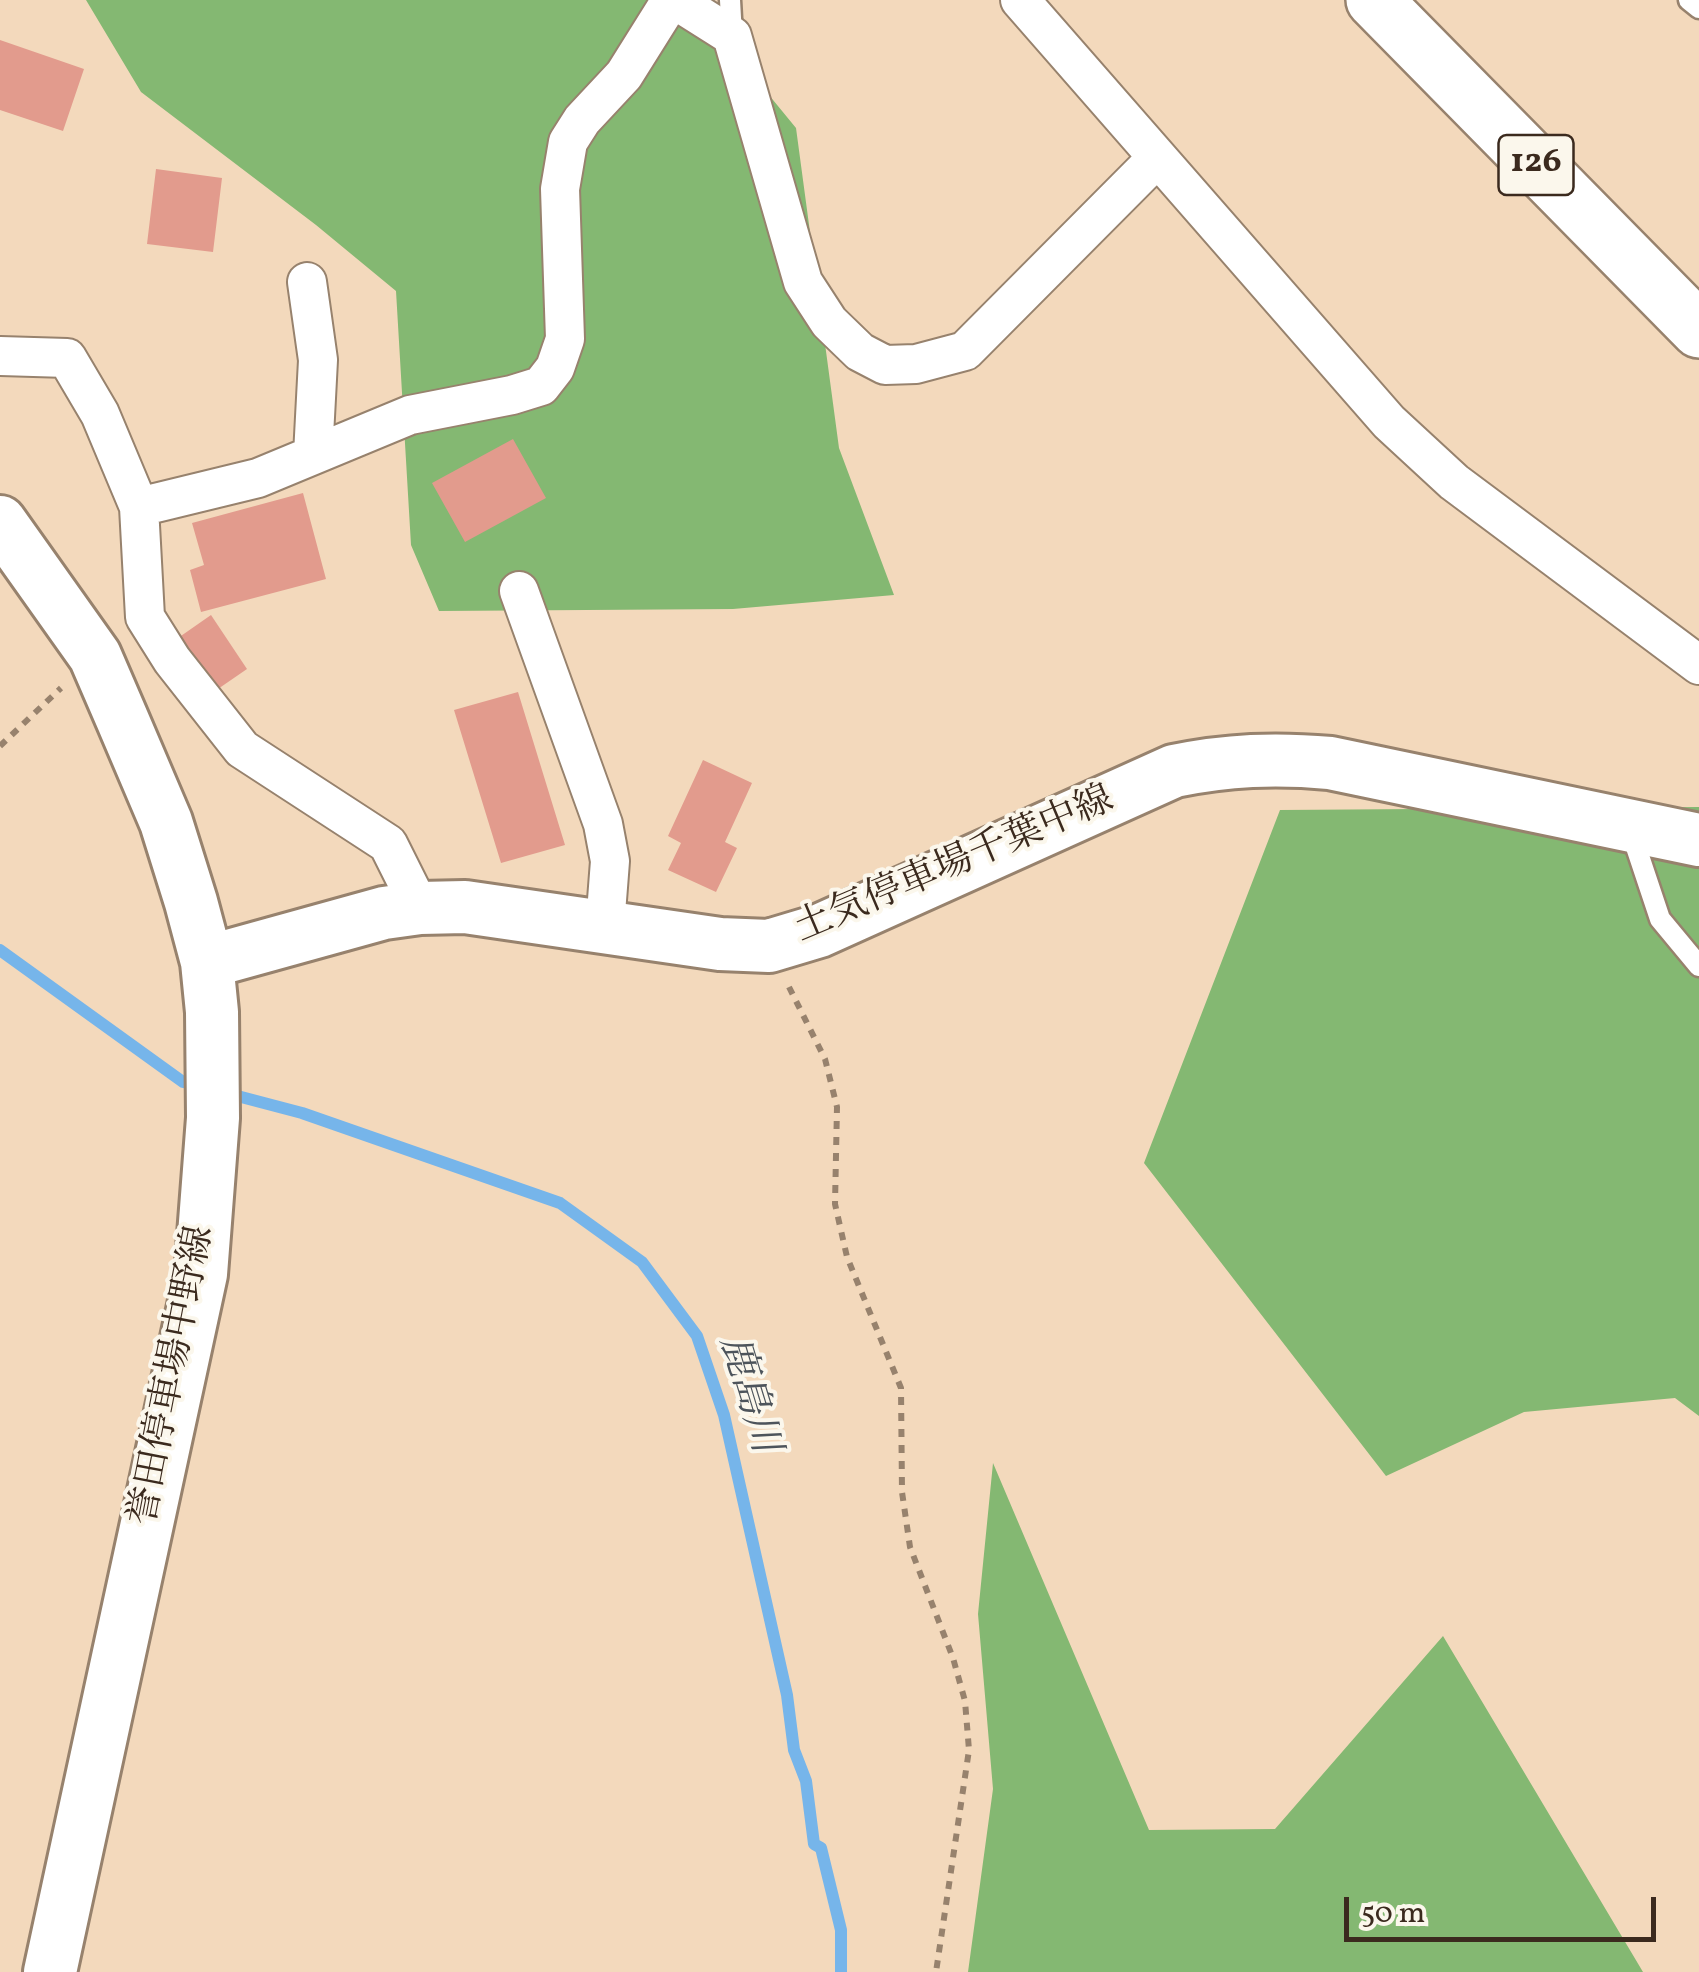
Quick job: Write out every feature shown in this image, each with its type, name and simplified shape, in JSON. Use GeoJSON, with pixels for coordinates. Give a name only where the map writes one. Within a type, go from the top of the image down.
{"type":"FeatureCollection","features":[{"type":"Feature","properties":{"kind":"highway","name":"126"},"geometry":{"type":"LineString","coordinates":[[1374,0],[1699,330]]}},
{"type":"Feature","properties":{"kind":"main road","name":"誉田停車場中野線"},"geometry":{"type":"LineString","coordinates":[[0,522],[94,656],[166,822],[207,962],[214,1049],[201,1274],[50,1972]]}},
{"type":"Feature","properties":{"kind":"main road","name":"土気停車場千葉中線"},"geometry":{"type":"LineString","coordinates":[[207,962],[384,912],[420,908],[465,907],[720,944],[769,946],[819,931],[1174,771],[1226,761],[1274,758],[1330,763],[1699,840]]}},
{"type":"Feature","properties":{"kind":"street"},"geometry":{"type":"LineString","coordinates":[[139,507],[258,478],[410,415],[540,386],[555,368],[566,339],[560,189],[568,142],[582,120],[624,75],[673,0],[731,18],[802,282],[828,322],[860,352],[884,365],[916,364],[966,351],[1156,159]]}},
{"type":"Feature","properties":{"kind":"street"},"geometry":{"type":"LineString","coordinates":[[1020,0],[1389,422],[1454,482],[1699,665]]}},
{"type":"Feature","properties":{"kind":"street"},"geometry":{"type":"LineString","coordinates":[[307,282],[318,360],[313,455]]}},
{"type":"Feature","properties":{"kind":"street"},"geometry":{"type":"LineString","coordinates":[[0,356],[68,358],[100,414],[139,507],[145,618],[172,660],[242,749],[388,844],[420,908]]}},
{"type":"Feature","properties":{"kind":"street"},"geometry":{"type":"LineString","coordinates":[[519,591],[603,824],[610,860],[605,926]]}},
{"type":"Feature","properties":{"kind":"street"},"geometry":{"type":"LineString","coordinates":[[94,656],[145,618]]}},
{"type":"Feature","properties":{"kind":"lane"},"geometry":{"type":"LineString","coordinates":[[1689,0],[1699,8]]}},
{"type":"Feature","properties":{"kind":"lane"},"geometry":{"type":"LineString","coordinates":[[1629,824],[1660,920],[1699,966]]}},
{"type":"Feature","properties":{"kind":"path"},"geometry":{"type":"LineString","coordinates":[[0,746],[94,656]]}},
{"type":"Feature","properties":{"kind":"path"},"geometry":{"type":"LineString","coordinates":[[769,946],[824,1059],[833,1091],[837,1107],[835,1204],[847,1257],[901,1388],[902,1492],[910,1547],[966,1701],[970,1750],[936,1972]]}},
{"type":"Feature","properties":{"kind":"green space"},"geometry":{"type":"Polygon","coordinates":[[[86,0],[680,0],[700,11],[796,128],[839,448],[894,595],[733,609],[439,611],[411,545],[396,291],[141,92],[86,0]]]}},
{"type":"Feature","properties":{"kind":"green space"},"geometry":{"type":"Polygon","coordinates":[[[1699,807],[1699,1416],[1675,1398],[1524,1412],[1386,1476],[1144,1163],[1280,810],[1699,807]]]}},
{"type":"Feature","properties":{"kind":"green space"},"geometry":{"type":"Polygon","coordinates":[[[993,1463],[1149,1830],[1275,1829],[1443,1636],[1643,1972],[968,1972],[993,1789],[978,1614],[993,1463]]]}},
{"type":"Feature","properties":{"kind":"building"},"geometry":{"type":"Polygon","coordinates":[[[0,40],[84,69],[63,131],[0,110],[0,40]]]}},
{"type":"Feature","properties":{"kind":"building"},"geometry":{"type":"Polygon","coordinates":[[[156,169],[222,178],[213,252],[147,244],[156,169]]]}},
{"type":"Feature","properties":{"kind":"building"},"geometry":{"type":"Polygon","coordinates":[[[513,439],[546,498],[465,542],[432,483],[513,439]]]}},
{"type":"Feature","properties":{"kind":"building"},"geometry":{"type":"Polygon","coordinates":[[[303,493],[326,579],[201,612],[190,570],[204,565],[192,523],[303,493]]]}},
{"type":"Feature","properties":{"kind":"building"},"geometry":{"type":"Polygon","coordinates":[[[211,615],[247,669],[215,691],[178,638],[211,615]]]}},
{"type":"Feature","properties":{"kind":"building"},"geometry":{"type":"Polygon","coordinates":[[[518,692],[565,845],[501,863],[454,710],[518,692]]]}},
{"type":"Feature","properties":{"kind":"building"},"geometry":{"type":"Polygon","coordinates":[[[703,760],[752,783],[725,842],[737,848],[716,892],[668,870],[681,843],[668,836],[703,760]]]}},
{"type":"Feature","properties":{"kind":"waterway","name":"鹿島川"},"geometry":{"type":"LineString","coordinates":[[0,950],[183,1082],[202,1086]]}},
{"type":"Feature","properties":{"kind":"waterway","name":"鹿島川"},"geometry":{"type":"LineString","coordinates":[[226,1093],[302,1113],[560,1203],[642,1262],[697,1336],[724,1415],[787,1695],[794,1750],[806,1781],[814,1844],[821,1848],[841,1930],[841,1972]]}}]}
